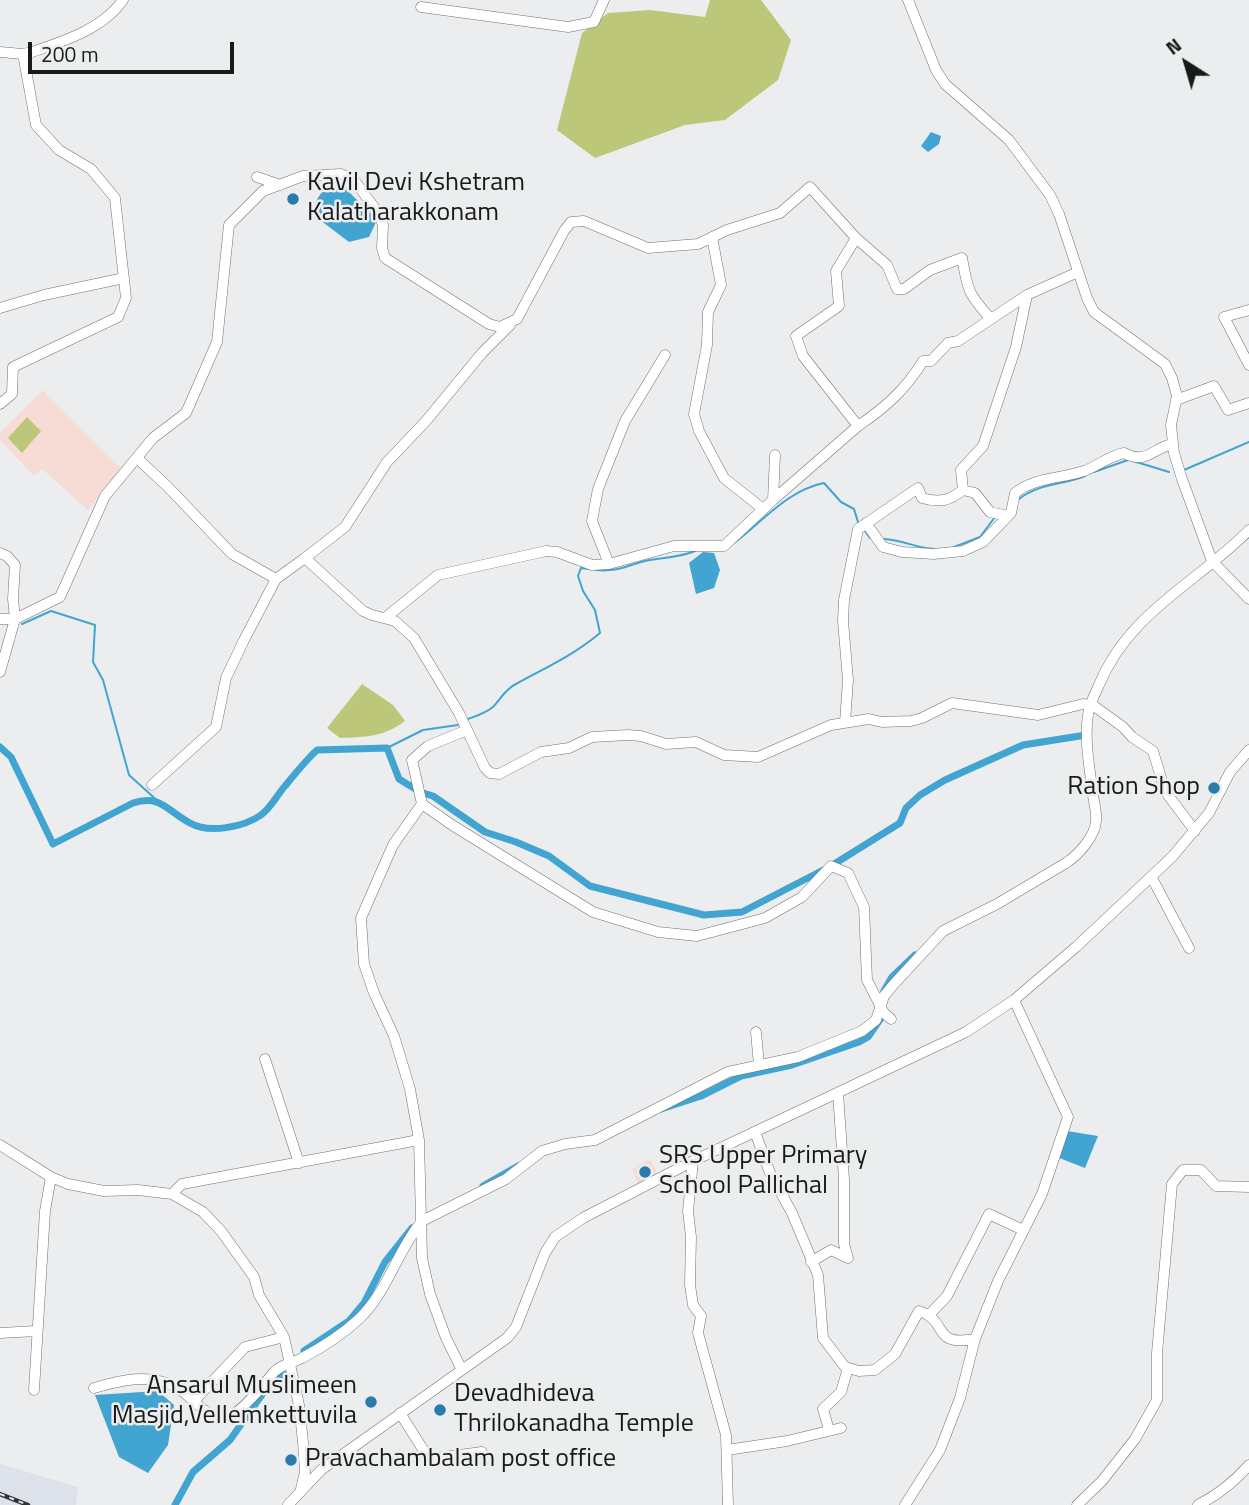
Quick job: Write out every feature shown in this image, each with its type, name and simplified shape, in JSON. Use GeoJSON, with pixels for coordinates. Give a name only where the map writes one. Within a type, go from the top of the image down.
{"type":"FeatureCollection","features":[{"type":"Feature","properties":{"kind":"street"},"geometry":{"type":"LineString","coordinates":[[0,52],[23,54],[93,28],[123,0]]}},
{"type":"Feature","properties":{"kind":"street"},"geometry":{"type":"LineString","coordinates":[[421,7],[568,27],[594,22],[604,0]]}},
{"type":"Feature","properties":{"kind":"street"},"geometry":{"type":"LineString","coordinates":[[908,0],[936,70],[945,84],[1009,139],[1050,195],[1094,312],[1166,364],[1175,386],[1176,400],[1171,425],[1182,479],[1213,561],[1249,599]]}},
{"type":"Feature","properties":{"kind":"street"},"geometry":{"type":"LineString","coordinates":[[0,404],[12,394],[13,367],[118,317],[126,298],[115,198],[91,169],[59,149],[36,125],[23,54]]}},
{"type":"Feature","properties":{"kind":"street"},"geometry":{"type":"LineString","coordinates":[[0,619],[15,619],[60,597],[105,496],[153,438],[186,413],[217,342],[229,225],[263,191],[303,176],[341,174],[354,180],[379,214],[383,225],[382,248],[385,258],[489,324],[500,327],[517,319]]}},
{"type":"Feature","properties":{"kind":"street"},"geometry":{"type":"LineString","coordinates":[[257,177],[280,185]]}},
{"type":"Feature","properties":{"kind":"street"},"geometry":{"type":"LineString","coordinates":[[152,785],[216,727],[226,678],[276,579],[345,527],[387,462],[426,421],[482,353],[517,319],[571,222],[584,221],[648,248],[698,244],[780,213],[810,187],[856,238],[887,265],[897,289],[904,289],[930,270],[961,258],[971,298],[991,319]]}},
{"type":"Feature","properties":{"kind":"street"},"geometry":{"type":"LineString","coordinates":[[712,237],[721,285],[708,312],[707,345],[694,414],[699,431],[724,478],[763,509]]}},
{"type":"Feature","properties":{"kind":"street"},"geometry":{"type":"LineString","coordinates":[[856,238],[836,271],[839,306],[796,336],[803,356],[858,426]]}},
{"type":"Feature","properties":{"kind":"street"},"geometry":{"type":"LineString","coordinates":[[385,618],[438,575],[455,569],[546,551],[557,552],[592,565],[609,564],[674,546],[724,546],[858,426],[884,409],[910,382],[923,361],[932,361],[948,343],[958,341],[1027,295],[1078,272]]}},
{"type":"Feature","properties":{"kind":"street"},"geometry":{"type":"LineString","coordinates":[[0,308],[44,295],[124,278]]}},
{"type":"Feature","properties":{"kind":"street"},"geometry":{"type":"LineString","coordinates":[[963,490],[961,470],[983,446],[1016,347],[1027,295]]}},
{"type":"Feature","properties":{"kind":"street"},"geometry":{"type":"LineString","coordinates":[[1249,310],[1224,317],[1249,366]]}},
{"type":"Feature","properties":{"kind":"street"},"geometry":{"type":"LineString","coordinates":[[609,564],[592,521],[598,489],[625,421],[665,355]]}},
{"type":"Feature","properties":{"kind":"street"},"geometry":{"type":"LineString","coordinates":[[1176,400],[1214,386],[1228,410],[1249,403]]}},
{"type":"Feature","properties":{"kind":"street"},"geometry":{"type":"LineString","coordinates":[[866,523],[883,547],[902,552],[934,554],[963,551],[983,542],[1012,513],[1015,493],[1024,485],[1083,472],[1112,456],[1124,453],[1133,457],[1151,456],[1164,446],[1173,444]]}},
{"type":"Feature","properties":{"kind":"street"},"geometry":{"type":"LineString","coordinates":[[773,500],[775,455]]}},
{"type":"Feature","properties":{"kind":"street"},"geometry":{"type":"LineString","coordinates":[[136,458],[232,554],[276,579]]}},
{"type":"Feature","properties":{"kind":"street"},"geometry":{"type":"LineString","coordinates":[[845,722],[848,680],[844,600],[858,528],[918,488],[922,498],[935,502],[951,499],[963,490]]}},
{"type":"Feature","properties":{"kind":"street"},"geometry":{"type":"LineString","coordinates":[[963,490],[975,493],[990,512],[1008,516]]}},
{"type":"Feature","properties":{"kind":"street"},"geometry":{"type":"LineString","coordinates":[[94,1388],[125,1380],[152,1378],[176,1387],[193,1402],[215,1415],[231,1417],[274,1371],[330,1340],[358,1320],[377,1298],[422,1221],[506,1179],[542,1151],[565,1144],[595,1140],[728,1072],[798,1058],[849,1038],[876,1020],[884,996],[943,932],[1066,863],[1085,845],[1096,823],[1089,765],[1088,715],[1106,670],[1140,622],[1236,544],[1249,530]]}},
{"type":"Feature","properties":{"kind":"street"},"geometry":{"type":"LineString","coordinates":[[0,553],[15,565],[15,619],[0,672]]}},
{"type":"Feature","properties":{"kind":"street"},"geometry":{"type":"LineString","coordinates":[[305,558],[363,611],[401,625],[414,638],[467,730],[485,768],[494,774],[541,752],[569,748],[593,737],[641,736],[666,744],[696,743],[724,755],[758,757],[818,729],[869,719],[911,721],[952,703],[1038,715],[1083,704],[1106,714],[1153,751],[1165,791],[1195,831]]}},
{"type":"Feature","properties":{"kind":"street"},"geometry":{"type":"LineString","coordinates":[[467,730],[428,746],[412,760],[422,804],[593,912],[658,932],[697,936],[765,918],[802,897],[831,866],[848,873],[864,907],[867,980],[891,1019]]}},
{"type":"Feature","properties":{"kind":"street"},"geometry":{"type":"LineString","coordinates":[[288,1505],[321,1470],[507,1338],[516,1327],[545,1253],[555,1237],[583,1218],[693,1161],[966,1032],[1014,1000],[1152,878],[1209,813],[1230,772],[1249,750]]}},
{"type":"Feature","properties":{"kind":"street"},"geometry":{"type":"LineString","coordinates":[[422,804],[393,845],[361,918],[364,964],[398,1049],[410,1089],[419,1140],[422,1258],[430,1294],[446,1338],[462,1370]]}},
{"type":"Feature","properties":{"kind":"street"},"geometry":{"type":"LineString","coordinates":[[1152,878],[1189,947]]}},
{"type":"Feature","properties":{"kind":"street"},"geometry":{"type":"LineString","coordinates":[[905,1505],[940,1450],[960,1398],[975,1339],[998,1281],[1042,1194],[1068,1117],[1014,1000]]}},
{"type":"Feature","properties":{"kind":"street"},"geometry":{"type":"LineString","coordinates":[[756,1032],[759,1065]]}},
{"type":"Feature","properties":{"kind":"street"},"geometry":{"type":"LineString","coordinates":[[265,1059],[299,1163]]}},
{"type":"Feature","properties":{"kind":"street"},"geometry":{"type":"LineString","coordinates":[[811,1262],[831,1250],[848,1258],[844,1244],[844,1179],[838,1093]]}},
{"type":"Feature","properties":{"kind":"street"},"geometry":{"type":"LineString","coordinates":[[755,1132],[770,1173],[792,1213],[818,1275],[823,1338],[845,1367],[859,1371],[875,1370],[895,1354],[919,1311],[930,1314],[946,1338],[957,1342],[975,1339]]}},
{"type":"Feature","properties":{"kind":"street"},"geometry":{"type":"LineString","coordinates":[[172,1194],[182,1184],[419,1140]]}},
{"type":"Feature","properties":{"kind":"street"},"geometry":{"type":"LineString","coordinates":[[0,1145],[51,1177],[79,1187],[172,1194],[203,1212],[231,1242],[254,1277],[259,1294],[284,1337],[299,1405],[303,1442],[305,1472],[300,1492]]}},
{"type":"Feature","properties":{"kind":"street"},"geometry":{"type":"LineString","coordinates":[[693,1161],[688,1211],[691,1237],[690,1286],[693,1305],[701,1316],[698,1333],[722,1419],[727,1450],[727,1505]]}},
{"type":"Feature","properties":{"kind":"street"},"geometry":{"type":"LineString","coordinates":[[1077,1505],[1102,1480],[1135,1439],[1157,1400],[1157,1353],[1172,1184],[1184,1170],[1201,1170],[1216,1186],[1249,1187]]}},
{"type":"Feature","properties":{"kind":"street"},"geometry":{"type":"LineString","coordinates":[[34,1390],[45,1211],[51,1177]]}},
{"type":"Feature","properties":{"kind":"street"},"geometry":{"type":"LineString","coordinates":[[930,1314],[947,1296],[989,1214],[1023,1230]]}},
{"type":"Feature","properties":{"kind":"street"},"geometry":{"type":"LineString","coordinates":[[0,1333],[37,1331]]}},
{"type":"Feature","properties":{"kind":"street"},"geometry":{"type":"LineString","coordinates":[[193,1402],[245,1347],[284,1337]]}},
{"type":"Feature","properties":{"kind":"street"},"geometry":{"type":"LineString","coordinates":[[829,1430],[823,1409],[841,1392],[848,1368]]}},
{"type":"Feature","properties":{"kind":"street"},"geometry":{"type":"LineString","coordinates":[[400,1413],[429,1459],[482,1451]]}},
{"type":"Feature","properties":{"kind":"street"},"geometry":{"type":"LineString","coordinates":[[727,1450],[787,1441],[841,1427]]}},
{"type":"Feature","properties":{"kind":"street"},"geometry":{"type":"LineString","coordinates":[[1198,1505],[1213,1498],[1237,1479],[1249,1465]]}},
{"type":"Feature","properties":{"kind":"shaded area"},"geometry":{"type":"Polygon","coordinates":[[[43,390],[121,468],[88,510],[42,469],[34,476],[0,440],[0,433],[43,390]]]}},
{"type":"Feature","properties":{"kind":"shaded area","name":"SRS Upper Primary School Pallichal"},"geometry":{"type":"Polygon","coordinates":[[[650,1159],[658,1174],[639,1186],[632,1169],[650,1159]]]}},
{"type":"Feature","properties":{"kind":"shaded area"},"geometry":{"type":"Polygon","coordinates":[[[0,1464],[78,1487],[76,1505],[0,1505],[0,1464]]]}},
{"type":"Feature","properties":{"kind":"green space"},"geometry":{"type":"Polygon","coordinates":[[[710,0],[761,0],[791,40],[778,80],[725,120],[685,125],[595,158],[557,130],[582,33],[608,13],[650,10],[705,17],[710,0]]]}},
{"type":"Feature","properties":{"kind":"green space"},"geometry":{"type":"Polygon","coordinates":[[[27,417],[41,431],[22,453],[8,438],[27,417]]]}},
{"type":"Feature","properties":{"kind":"green space"},"geometry":{"type":"Polygon","coordinates":[[[362,684],[393,705],[405,721],[382,733],[340,738],[327,728],[362,684]]]}},
{"type":"Feature","properties":{"kind":"water"},"geometry":{"type":"Polygon","coordinates":[[[931,132],[941,136],[939,144],[928,152],[921,146],[931,132]]]}},
{"type":"Feature","properties":{"kind":"water"},"geometry":{"type":"Polygon","coordinates":[[[339,182],[377,220],[369,237],[349,242],[312,214],[321,194],[339,182]]]}},
{"type":"Feature","properties":{"kind":"water"},"geometry":{"type":"Polygon","coordinates":[[[703,552],[714,553],[720,570],[714,588],[696,594],[689,563],[703,552]]]}},
{"type":"Feature","properties":{"kind":"water"},"geometry":{"type":"Polygon","coordinates":[[[1067,1131],[1098,1136],[1085,1168],[1054,1156],[1067,1131]]]}},
{"type":"Feature","properties":{"kind":"water"},"geometry":{"type":"Polygon","coordinates":[[[158,1391],[174,1405],[168,1445],[148,1473],[119,1457],[95,1395],[158,1391]]]}},
{"type":"Feature","properties":{"kind":"waterway"},"geometry":{"type":"LineString","coordinates":[[1184,470],[1249,442]]}},
{"type":"Feature","properties":{"kind":"waterway"},"geometry":{"type":"LineString","coordinates":[[1094,472],[1128,460]]}},
{"type":"Feature","properties":{"kind":"waterway"},"geometry":{"type":"LineString","coordinates":[[1133,461],[1169,472]]}},
{"type":"Feature","properties":{"kind":"waterway"},"geometry":{"type":"LineString","coordinates":[[1019,499],[1043,487],[1085,476]]}},
{"type":"Feature","properties":{"kind":"waterway"},"geometry":{"type":"LineString","coordinates":[[734,543],[787,500],[799,492],[824,483],[841,502],[854,509],[858,522]]}},
{"type":"Feature","properties":{"kind":"waterway"},"geometry":{"type":"LineString","coordinates":[[954,547],[980,537],[995,517]]}},
{"type":"Feature","properties":{"kind":"waterway"},"geometry":{"type":"LineString","coordinates":[[865,531],[870,538]]}},
{"type":"Feature","properties":{"kind":"waterway"},"geometry":{"type":"LineString","coordinates":[[1242,542],[1249,537]]}},
{"type":"Feature","properties":{"kind":"waterway"},"geometry":{"type":"LineString","coordinates":[[884,539],[934,549]]}},
{"type":"Feature","properties":{"kind":"waterway"},"geometry":{"type":"LineString","coordinates":[[596,570],[616,569],[695,551]]}},
{"type":"Feature","properties":{"kind":"waterway"},"geometry":{"type":"LineString","coordinates":[[468,719],[490,709],[512,686],[570,655],[600,633],[595,610],[583,591],[578,576],[581,568],[590,569]]}},
{"type":"Feature","properties":{"kind":"waterway"},"geometry":{"type":"LineString","coordinates":[[22,624],[51,611],[95,625],[93,662],[103,680],[129,775],[160,803]]}},
{"type":"Feature","properties":{"kind":"waterway"},"geometry":{"type":"LineString","coordinates":[[387,748],[423,730],[458,725]]}},
{"type":"Feature","properties":{"kind":"waterway"},"geometry":{"type":"LineString","coordinates":[[423,793],[433,796],[485,832],[549,856],[590,886],[704,915],[742,912],[831,866],[900,823],[906,808],[920,795],[945,780],[1023,745],[1086,735],[1086,738]]}},
{"type":"Feature","properties":{"kind":"waterway"},"geometry":{"type":"LineString","coordinates":[[0,747],[11,757],[53,844],[133,803],[143,801],[157,802],[190,823],[207,828],[226,828],[245,823],[265,812],[317,750],[387,748],[399,779],[417,790]]}},
{"type":"Feature","properties":{"kind":"waterway"},"geometry":{"type":"LineString","coordinates":[[884,991],[892,977],[915,955]]}},
{"type":"Feature","properties":{"kind":"waterway"},"geometry":{"type":"LineString","coordinates":[[661,1109],[701,1096],[741,1076],[792,1065],[859,1042],[868,1037],[881,1018]]}},
{"type":"Feature","properties":{"kind":"waterway"},"geometry":{"type":"LineString","coordinates":[[483,1186],[518,1166]]}},
{"type":"Feature","properties":{"kind":"waterway"},"geometry":{"type":"LineString","coordinates":[[304,1351],[349,1321],[364,1303],[385,1262],[412,1228]]}},
{"type":"Feature","properties":{"kind":"waterway"},"geometry":{"type":"LineString","coordinates":[[175,1505],[193,1472],[230,1440],[266,1389],[285,1372]]}},
{"type":"Feature","properties":{"kind":"railway"},"geometry":{"type":"LineString","coordinates":[[0,1494],[28,1505]]}},
{"type":"Feature","properties":{"kind":"place","name":"Kavil Devi Kshetram Kalatharakkonam"},"geometry":{"type":"Point","coordinates":[293,199]}},
{"type":"Feature","properties":{"kind":"place","name":"Ration Shop"},"geometry":{"type":"Point","coordinates":[1214,788]}},
{"type":"Feature","properties":{"kind":"place","name":"SRS Upper Primary School Pallichal"},"geometry":{"type":"Point","coordinates":[645,1172]}},
{"type":"Feature","properties":{"kind":"place","name":"Ansarul Muslimeen Masjid,Vellemkettuvila"},"geometry":{"type":"Point","coordinates":[371,1402]}},
{"type":"Feature","properties":{"kind":"place","name":"Devadhideva Thrilokanadha Temple"},"geometry":{"type":"Point","coordinates":[440,1410]}},
{"type":"Feature","properties":{"kind":"place","name":"Pravachambalam post office"},"geometry":{"type":"Point","coordinates":[291,1460]}}]}
